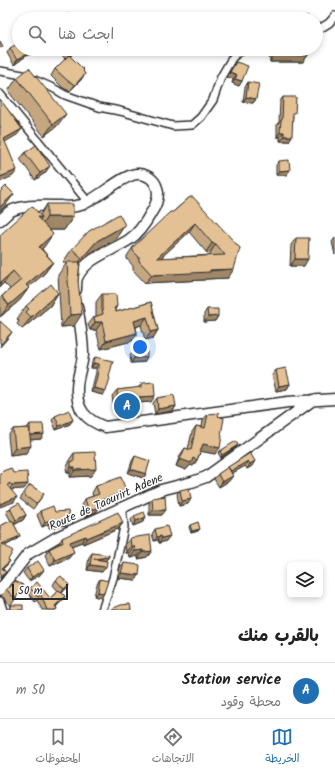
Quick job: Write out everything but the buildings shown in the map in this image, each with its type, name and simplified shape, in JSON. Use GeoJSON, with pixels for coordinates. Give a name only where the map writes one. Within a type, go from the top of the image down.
{"type":"FeatureCollection","features":[{"type":"Feature","properties":{"kind":"main road"},"geometry":{"type":"LineString","coordinates":[[0,220],[10,212],[22,208],[42,206],[74,207],[88,202],[108,190],[125,177],[138,174],[149,177],[156,183],[158,194],[156,204],[147,221],[131,238],[92,260],[83,268],[77,278],[75,292],[83,342],[83,357],[77,388],[78,402],[84,415],[92,422],[104,427],[288,402],[335,399]]}},
{"type":"Feature","properties":{"kind":"main road","name":"Route de Taourirt Adene"},"geometry":{"type":"LineString","coordinates":[[0,590],[28,554],[57,537],[161,490],[206,477],[314,400]]}},
{"type":"Feature","properties":{"kind":"street"},"geometry":{"type":"LineString","coordinates":[[323,27],[329,23],[335,16]]}},
{"type":"Feature","properties":{"kind":"street"},"geometry":{"type":"LineString","coordinates":[[0,71],[23,75],[65,95],[99,107],[120,111],[173,126],[192,125],[201,117],[213,100],[221,77],[234,56]]}},
{"type":"Feature","properties":{"kind":"street"},"geometry":{"type":"LineString","coordinates":[[0,94],[88,202]]}},
{"type":"Feature","properties":{"kind":"street"},"geometry":{"type":"LineString","coordinates":[[102,610],[113,578],[124,527],[122,507]]}},
{"type":"Feature","properties":{"kind":"street"},"geometry":{"type":"LineString","coordinates":[[0,602],[3,610]]}},
{"type":"Feature","properties":{"kind":"place","name":"Station service"},"geometry":{"type":"Point","coordinates":[127,406]}}]}
